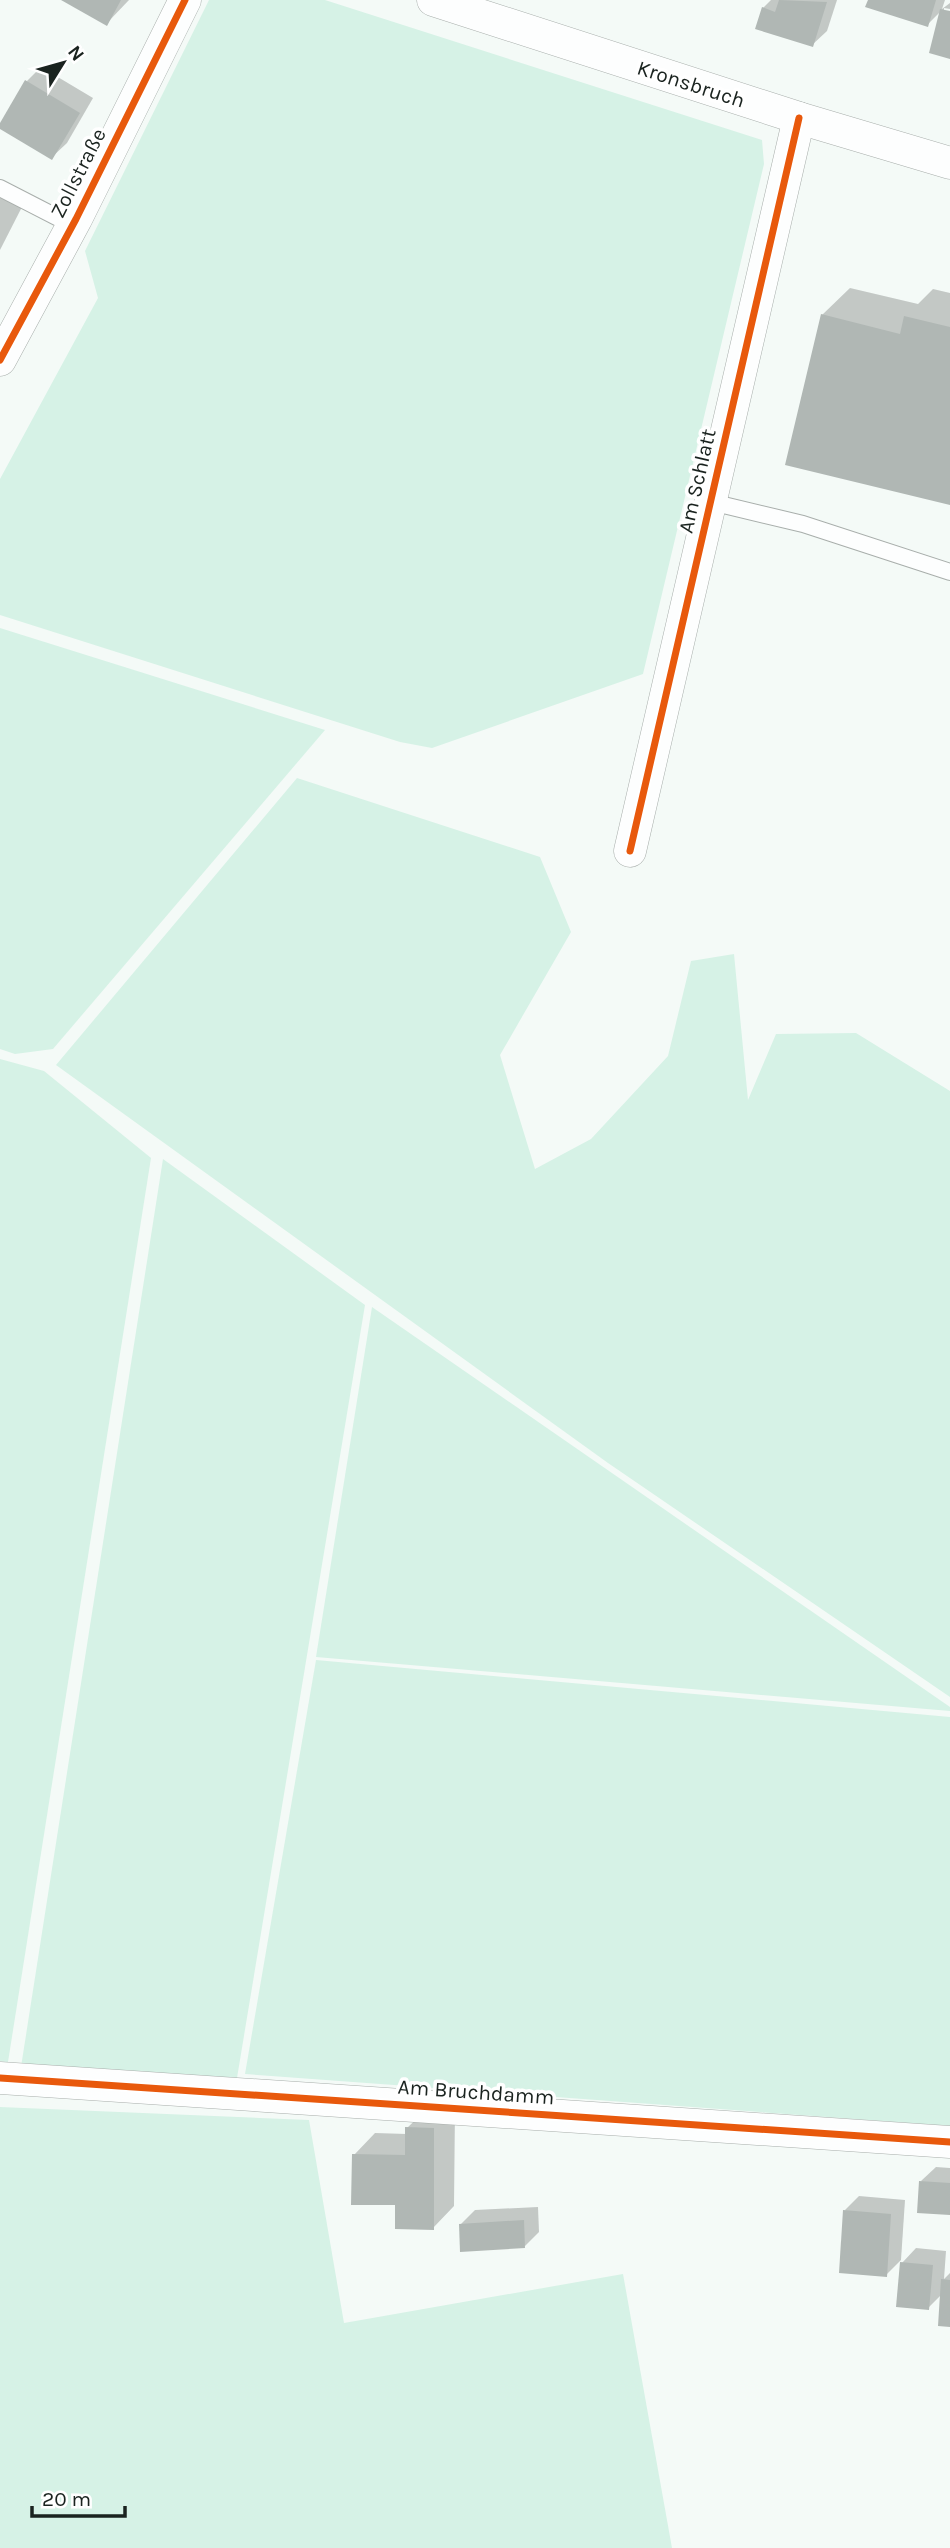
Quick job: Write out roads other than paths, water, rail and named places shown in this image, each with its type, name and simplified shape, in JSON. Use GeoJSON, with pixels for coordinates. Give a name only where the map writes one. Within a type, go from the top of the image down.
{"type":"FeatureCollection","features":[{"type":"Feature","properties":{"kind":"street","name":"Zollstraße"},"geometry":{"type":"LineString","coordinates":[[0,360],[72,225],[185,0]]}},
{"type":"Feature","properties":{"kind":"street","name":"Kronsbruch"},"geometry":{"type":"LineString","coordinates":[[433,0],[799,118],[950,163]]}},
{"type":"Feature","properties":{"kind":"street","name":"Am Schlatt"},"geometry":{"type":"LineString","coordinates":[[630,851],[799,118]]}},
{"type":"Feature","properties":{"kind":"street","name":"Am Bruchdamm"},"geometry":{"type":"LineString","coordinates":[[0,2078],[950,2142]]}},
{"type":"Feature","properties":{"kind":"lane"},"geometry":{"type":"LineString","coordinates":[[0,188],[72,225]]}},
{"type":"Feature","properties":{"kind":"lane"},"geometry":{"type":"LineString","coordinates":[[710,502],[803,524],[950,572]]}}]}
